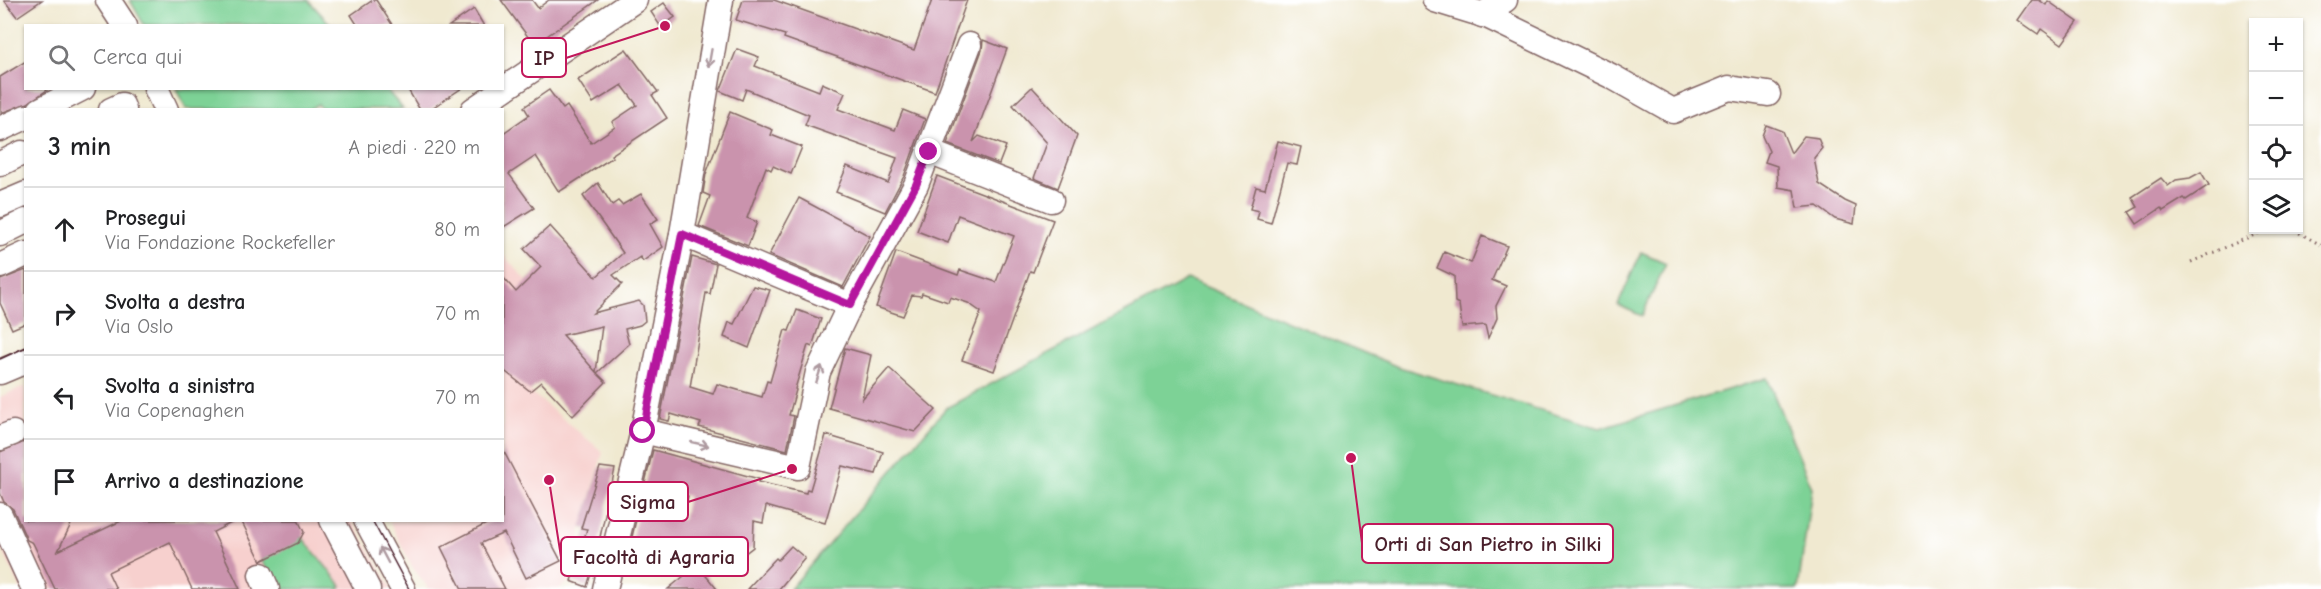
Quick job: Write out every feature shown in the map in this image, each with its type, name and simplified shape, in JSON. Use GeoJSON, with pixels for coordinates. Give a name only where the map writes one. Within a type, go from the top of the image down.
{"type":"FeatureCollection","features":[{"type":"Feature","properties":{"kind":"street"},"geometry":{"type":"LineString","coordinates":[[108,0],[124,24]]}},
{"type":"Feature","properties":{"kind":"street"},"geometry":{"type":"LineString","coordinates":[[504,89],[635,0]]}},
{"type":"Feature","properties":{"kind":"street"},"geometry":{"type":"LineString","coordinates":[[604,589],[643,431],[682,234],[721,0]]}},
{"type":"Feature","properties":{"kind":"street"},"geometry":{"type":"LineString","coordinates":[[1436,0],[1482,15],[1611,76],[1673,111],[1729,88],[1768,94]]}},
{"type":"Feature","properties":{"kind":"street"},"geometry":{"type":"LineString","coordinates":[[1482,15],[1505,0]]}},
{"type":"Feature","properties":{"kind":"street"},"geometry":{"type":"LineString","coordinates":[[643,431],[798,466],[818,372],[850,305],[916,185],[969,45]]}},
{"type":"Feature","properties":{"kind":"street"},"geometry":{"type":"LineString","coordinates":[[44,108],[79,90]]}},
{"type":"Feature","properties":{"kind":"street"},"geometry":{"type":"LineString","coordinates":[[157,90],[165,108]]}},
{"type":"Feature","properties":{"kind":"street"},"geometry":{"type":"LineString","coordinates":[[476,108],[502,90]]}},
{"type":"Feature","properties":{"kind":"street"},"geometry":{"type":"LineString","coordinates":[[929,152],[1052,200]]}},
{"type":"Feature","properties":{"kind":"street"},"geometry":{"type":"LineString","coordinates":[[0,164],[22,153]]}},
{"type":"Feature","properties":{"kind":"street"},"geometry":{"type":"LineString","coordinates":[[0,205],[24,195]]}},
{"type":"Feature","properties":{"kind":"street"},"geometry":{"type":"LineString","coordinates":[[0,234],[24,222]]}},
{"type":"Feature","properties":{"kind":"street"},"geometry":{"type":"LineString","coordinates":[[682,234],[850,305]]}},
{"type":"Feature","properties":{"kind":"street"},"geometry":{"type":"LineString","coordinates":[[0,266],[24,255]]}},
{"type":"Feature","properties":{"kind":"street"},"geometry":{"type":"LineString","coordinates":[[0,372],[24,362]]}},
{"type":"Feature","properties":{"kind":"street"},"geometry":{"type":"LineString","coordinates":[[0,515],[34,589]]}},
{"type":"Feature","properties":{"kind":"street"},"geometry":{"type":"LineString","coordinates":[[333,522],[360,585]]}},
{"type":"Feature","properties":{"kind":"street"},"geometry":{"type":"LineString","coordinates":[[367,522],[403,589]]}},
{"type":"Feature","properties":{"kind":"path"},"geometry":{"type":"LineString","coordinates":[[2191,262],[2257,234]]}},
{"type":"Feature","properties":{"kind":"path"},"geometry":{"type":"LineString","coordinates":[[2302,234],[2321,244]]}},
{"type":"Feature","properties":{"kind":"shaded area"},"geometry":{"type":"Polygon","coordinates":[[[504,256],[543,297],[504,335],[504,256]]]}},
{"type":"Feature","properties":{"kind":"shaded area"},"geometry":{"type":"Polygon","coordinates":[[[504,370],[603,452],[581,528],[578,558],[570,581],[559,589],[429,589],[413,568],[390,522],[504,522],[504,370]]]}},
{"type":"Feature","properties":{"kind":"shaded area"},"geometry":{"type":"Polygon","coordinates":[[[24,386],[24,522],[353,522],[392,589],[21,589],[0,545],[0,397],[24,386]]]}},
{"type":"Feature","properties":{"kind":"green space"},"geometry":{"type":"Polygon","coordinates":[[[130,0],[308,0],[330,24],[143,24],[130,0]]]}},
{"type":"Feature","properties":{"kind":"green space"},"geometry":{"type":"Polygon","coordinates":[[[176,90],[387,90],[402,108],[321,108],[318,104],[311,108],[186,108],[176,90]]]}},
{"type":"Feature","properties":{"kind":"green space"},"geometry":{"type":"Polygon","coordinates":[[[1641,252],[1666,263],[1642,316],[1618,305],[1641,252]]]}},
{"type":"Feature","properties":{"kind":"green space"},"geometry":{"type":"Polygon","coordinates":[[[1187,279],[1396,366],[1600,428],[1767,378],[1812,488],[1798,589],[790,589],[946,408],[1187,279]]]}},
{"type":"Feature","properties":{"kind":"green space"},"geometry":{"type":"Polygon","coordinates":[[[301,536],[341,585],[340,589],[275,589],[268,570],[261,561],[301,536]]]}},
{"type":"Feature","properties":{"kind":"building"},"geometry":{"type":"Polygon","coordinates":[[[4,0],[42,0],[17,17],[4,0]]]}},
{"type":"Feature","properties":{"kind":"building"},"geometry":{"type":"Polygon","coordinates":[[[376,0],[392,24],[357,24],[351,15],[376,0]]]}},
{"type":"Feature","properties":{"kind":"building"},"geometry":{"type":"Polygon","coordinates":[[[501,0],[532,0],[538,8],[549,0],[598,0],[534,45],[501,0]]]}},
{"type":"Feature","properties":{"kind":"building"},"geometry":{"type":"Polygon","coordinates":[[[743,0],[774,0],[914,50],[932,0],[967,0],[935,92],[784,38],[785,35],[736,20],[743,0]]]}},
{"type":"Feature","properties":{"kind":"building"},"geometry":{"type":"Polygon","coordinates":[[[2032,0],[2039,0],[2046,5],[2048,1],[2078,22],[2062,44],[2041,29],[2038,34],[2018,20],[2032,0]]]}},
{"type":"Feature","properties":{"kind":"building"},"geometry":{"type":"Polygon","coordinates":[[[664,3],[675,17],[661,27],[651,12],[664,3]]]}},
{"type":"Feature","properties":{"kind":"building"},"geometry":{"type":"Polygon","coordinates":[[[474,9],[483,24],[452,24],[474,9]]]}},
{"type":"Feature","properties":{"kind":"building"},"geometry":{"type":"Polygon","coordinates":[[[983,40],[1007,49],[973,142],[979,136],[1006,146],[999,164],[947,144],[982,50],[983,40]]]}},
{"type":"Feature","properties":{"kind":"building"},"geometry":{"type":"Polygon","coordinates":[[[626,49],[658,92],[652,95],[667,118],[559,192],[536,156],[509,174],[534,208],[504,227],[504,133],[529,115],[524,107],[549,90],[563,109],[567,106],[591,143],[615,127],[612,122],[637,105],[622,85],[593,103],[578,80],[626,49]]]}},
{"type":"Feature","properties":{"kind":"building"},"geometry":{"type":"Polygon","coordinates":[[[737,49],[759,57],[755,66],[819,91],[822,83],[845,93],[838,109],[895,130],[903,110],[925,119],[904,176],[885,212],[836,192],[847,166],[888,183],[897,158],[805,125],[809,115],[746,89],[742,100],[720,91],[737,49]]]}},
{"type":"Feature","properties":{"kind":"building"},"geometry":{"type":"Polygon","coordinates":[[[24,62],[24,90],[47,90],[28,103],[1,113],[0,77],[24,62]]]}},
{"type":"Feature","properties":{"kind":"building"},"geometry":{"type":"Polygon","coordinates":[[[1032,87],[1077,136],[1058,188],[1034,178],[1047,143],[1013,105],[1032,87]]]}},
{"type":"Feature","properties":{"kind":"building"},"geometry":{"type":"Polygon","coordinates":[[[408,90],[459,90],[432,108],[419,108],[408,90]]]}},
{"type":"Feature","properties":{"kind":"building"},"geometry":{"type":"Polygon","coordinates":[[[730,112],[773,130],[771,135],[802,147],[791,174],[773,166],[771,170],[766,167],[747,218],[757,222],[748,246],[699,226],[710,196],[703,193],[706,174],[730,112]]]}},
{"type":"Feature","properties":{"kind":"building"},"geometry":{"type":"Polygon","coordinates":[[[1766,125],[1782,131],[1791,153],[1804,136],[1818,138],[1822,148],[1814,158],[1819,184],[1856,206],[1854,224],[1835,219],[1817,206],[1797,208],[1794,190],[1778,187],[1777,166],[1765,162],[1769,151],[1762,136],[1766,125]]]}},
{"type":"Feature","properties":{"kind":"building"},"geometry":{"type":"Polygon","coordinates":[[[1278,141],[1301,147],[1297,165],[1287,163],[1271,223],[1257,219],[1259,211],[1250,209],[1256,187],[1265,189],[1278,141]]]}},
{"type":"Feature","properties":{"kind":"building"},"geometry":{"type":"Polygon","coordinates":[[[2201,172],[2209,185],[2186,200],[2184,198],[2163,211],[2161,208],[2137,224],[2129,212],[2138,207],[2132,197],[2161,178],[2168,186],[2176,180],[2190,178],[2201,172]]]}},
{"type":"Feature","properties":{"kind":"building"},"geometry":{"type":"Polygon","coordinates":[[[937,176],[1053,220],[1033,272],[1030,271],[994,371],[962,360],[981,312],[968,303],[950,297],[948,302],[922,293],[921,296],[912,295],[903,316],[876,307],[896,252],[958,275],[960,270],[996,282],[1014,236],[958,215],[948,243],[917,231],[937,176]]]}},
{"type":"Feature","properties":{"kind":"building"},"geometry":{"type":"Polygon","coordinates":[[[598,183],[612,205],[618,201],[622,205],[641,194],[658,219],[650,224],[663,247],[643,261],[640,257],[613,275],[622,284],[593,313],[639,301],[643,305],[645,321],[640,325],[625,329],[629,344],[597,373],[606,382],[573,416],[541,382],[530,391],[504,371],[504,278],[516,292],[541,267],[524,249],[550,226],[596,277],[623,253],[583,196],[598,183]],[[602,326],[563,335],[596,372],[602,326]]]}},
{"type":"Feature","properties":{"kind":"building"},"geometry":{"type":"Polygon","coordinates":[[[799,198],[870,236],[843,287],[769,255],[799,198]]]}},
{"type":"Feature","properties":{"kind":"building"},"geometry":{"type":"Polygon","coordinates":[[[1482,236],[1507,246],[1492,280],[1506,286],[1496,306],[1497,318],[1488,338],[1485,325],[1462,327],[1459,304],[1455,302],[1454,276],[1437,268],[1444,252],[1471,263],[1482,236]]]}},
{"type":"Feature","properties":{"kind":"building"},"geometry":{"type":"Polygon","coordinates":[[[692,257],[716,264],[710,294],[706,293],[690,387],[713,394],[717,384],[762,397],[767,381],[770,382],[785,330],[789,331],[797,310],[821,319],[812,347],[808,345],[795,389],[789,415],[794,416],[787,450],[699,427],[701,423],[671,414],[669,421],[660,419],[692,257]]]}},
{"type":"Feature","properties":{"kind":"building"},"geometry":{"type":"Polygon","coordinates":[[[24,271],[24,324],[12,329],[0,303],[0,280],[24,271]]]}},
{"type":"Feature","properties":{"kind":"building"},"geometry":{"type":"Polygon","coordinates":[[[753,286],[770,290],[749,348],[724,337],[729,322],[734,324],[753,286]]]}},
{"type":"Feature","properties":{"kind":"building"},"geometry":{"type":"Polygon","coordinates":[[[845,348],[871,355],[862,399],[889,368],[936,410],[915,432],[829,408],[845,348]]]}},
{"type":"Feature","properties":{"kind":"building"},"geometry":{"type":"Polygon","coordinates":[[[826,435],[883,452],[876,474],[842,466],[825,523],[766,506],[763,523],[754,521],[753,547],[731,564],[719,550],[678,542],[681,546],[650,575],[624,570],[638,512],[683,520],[688,496],[644,487],[653,450],[759,479],[758,482],[806,493],[807,489],[810,490],[826,435]]]}},
{"type":"Feature","properties":{"kind":"building"},"geometry":{"type":"Polygon","coordinates":[[[24,442],[24,522],[72,522],[58,551],[119,522],[233,522],[213,532],[240,589],[192,589],[170,542],[108,572],[116,589],[55,589],[33,543],[27,540],[13,509],[4,502],[0,493],[0,452],[24,442]]]}},
{"type":"Feature","properties":{"kind":"building"},"geometry":{"type":"Polygon","coordinates":[[[504,452],[561,561],[526,578],[504,533],[481,543],[505,589],[462,589],[441,547],[490,522],[504,522],[504,452]]]}},
{"type":"Feature","properties":{"kind":"building"},"geometry":{"type":"Polygon","coordinates":[[[600,467],[615,469],[587,587],[571,581],[587,529],[581,528],[600,467]]]}},
{"type":"Feature","properties":{"kind":"building"},"geometry":{"type":"Polygon","coordinates":[[[242,522],[299,522],[304,532],[298,543],[261,561],[242,522]]]}},
{"type":"Feature","properties":{"kind":"building"},"geometry":{"type":"Polygon","coordinates":[[[791,546],[805,558],[779,589],[747,589],[776,558],[778,560],[791,546]]]}},
{"type":"Feature","properties":{"kind":"building"},"geometry":{"type":"Polygon","coordinates":[[[697,565],[717,589],[668,589],[689,572],[697,565]]]}},
{"type":"Feature","properties":{"kind":"tram line"},"geometry":{"type":"LineString","coordinates":[[0,359],[24,348]]}},
{"type":"Feature","properties":{"kind":"tram line"},"geometry":{"type":"LineString","coordinates":[[373,522],[409,589]]}},
{"type":"Feature","properties":{"kind":"place","name":"IP"},"geometry":{"type":"Point","coordinates":[665,26]}},
{"type":"Feature","properties":{"kind":"place","name":"Orti di San Pietro in Silki"},"geometry":{"type":"Point","coordinates":[1351,458]}},
{"type":"Feature","properties":{"kind":"place","name":"Sigma"},"geometry":{"type":"Point","coordinates":[792,469]}},
{"type":"Feature","properties":{"kind":"place","name":"Facoltà di Agraria"},"geometry":{"type":"Point","coordinates":[549,480]}},
{"type":"Feature","properties":{"kind":"route"},"geometry":{"type":"LineString","coordinates":[[643,431],[682,234],[850,305],[916,185],[929,152]]}}]}
